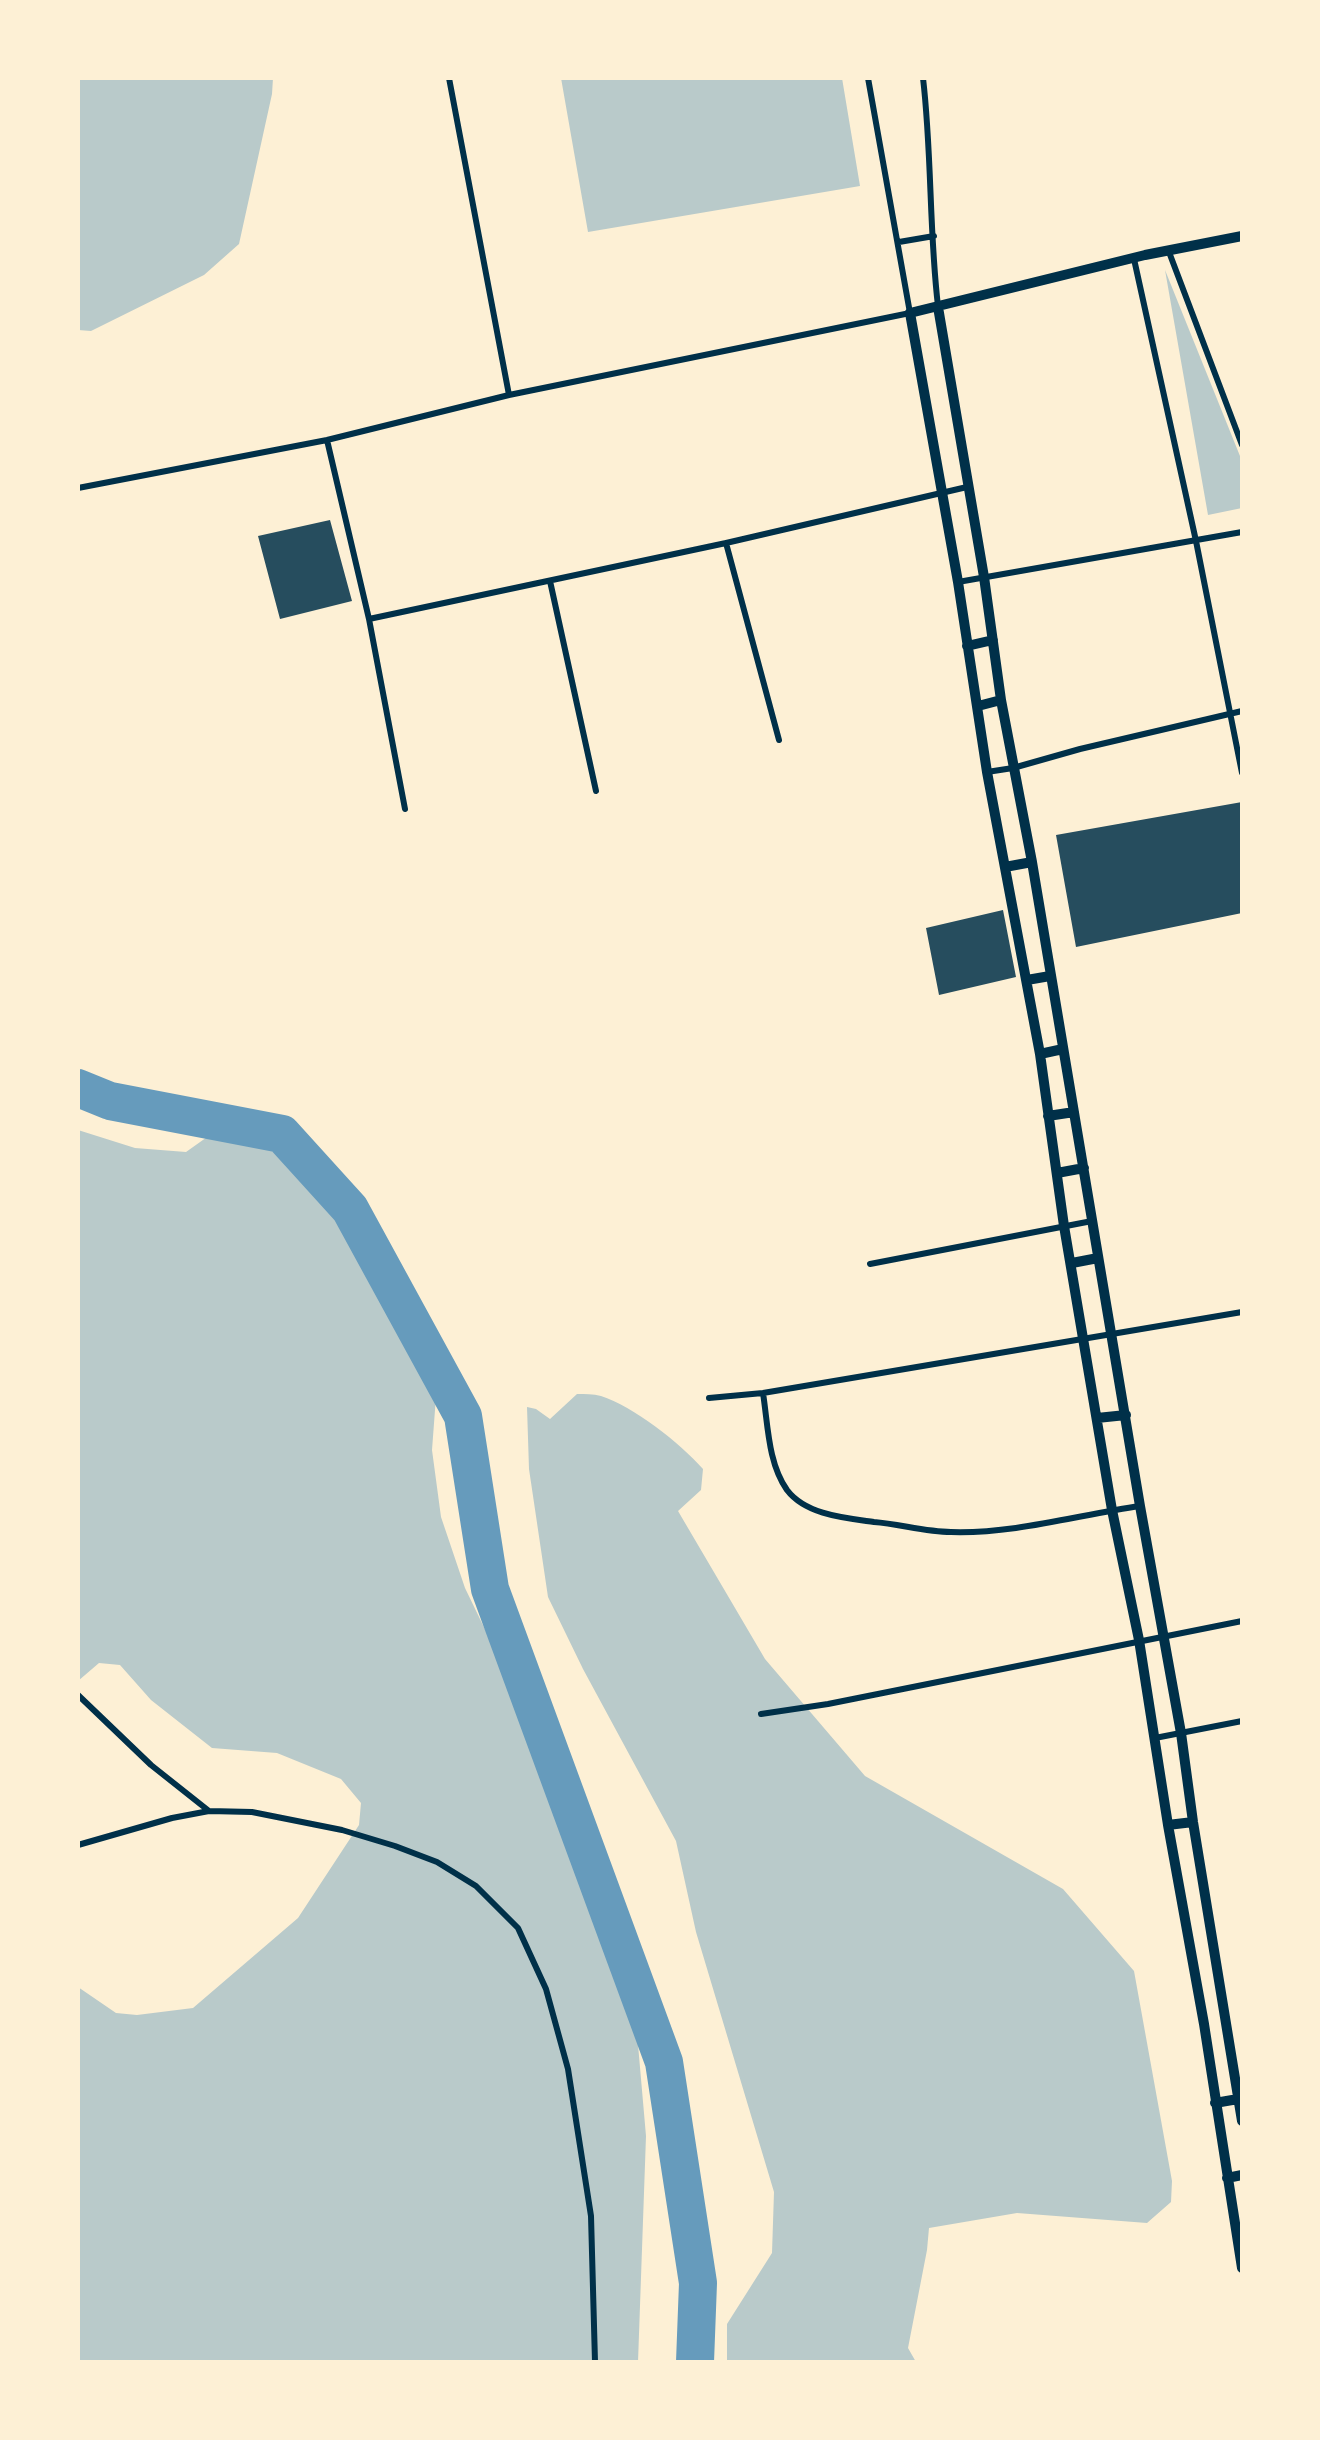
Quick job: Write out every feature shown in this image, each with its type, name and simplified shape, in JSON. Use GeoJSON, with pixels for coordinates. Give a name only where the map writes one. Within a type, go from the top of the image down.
{"type":"FeatureCollection","features":[{"type":"Feature","properties":{"kind":"street"},"geometry":{"type":"LineString","coordinates":[[449,78],[509,395]]}},
{"type":"Feature","properties":{"kind":"street"},"geometry":{"type":"LineString","coordinates":[[868,78],[943,493],[987,772],[1040,1054],[1064,1226],[1112,1510],[1139,1640],[1168,1825],[1204,2024],[1242,2268]]}},
{"type":"Feature","properties":{"kind":"street"},"geometry":{"type":"LineString","coordinates":[[923,78],[929,130],[933,255],[938,307],[984,577],[1001,700],[1032,862],[1140,1506],[1181,1733],[1193,1822],[1242,2121]]}},
{"type":"Feature","properties":{"kind":"street"},"geometry":{"type":"LineString","coordinates":[[899,242],[934,236]]}},
{"type":"Feature","properties":{"kind":"street"},"geometry":{"type":"LineString","coordinates":[[78,488],[327,440],[509,395],[938,307],[1134,259],[1242,236]]}},
{"type":"Feature","properties":{"kind":"street"},"geometry":{"type":"LineString","coordinates":[[1169,252],[1242,445]]}},
{"type":"Feature","properties":{"kind":"street"},"geometry":{"type":"LineString","coordinates":[[1134,259],[1196,541],[1242,774]]}},
{"type":"Feature","properties":{"kind":"street"},"geometry":{"type":"LineString","coordinates":[[327,440],[369,619],[405,809]]}},
{"type":"Feature","properties":{"kind":"street"},"geometry":{"type":"LineString","coordinates":[[369,619],[726,543],[967,487]]}},
{"type":"Feature","properties":{"kind":"street"},"geometry":{"type":"LineString","coordinates":[[958,582],[1242,532]]}},
{"type":"Feature","properties":{"kind":"street"},"geometry":{"type":"LineString","coordinates":[[726,543],[780,740]]}},
{"type":"Feature","properties":{"kind":"street"},"geometry":{"type":"LineString","coordinates":[[550,580],[596,791]]}},
{"type":"Feature","properties":{"kind":"street"},"geometry":{"type":"LineString","coordinates":[[967,646],[993,640]]}},
{"type":"Feature","properties":{"kind":"street"},"geometry":{"type":"LineString","coordinates":[[978,706],[1001,700]]}},
{"type":"Feature","properties":{"kind":"street"},"geometry":{"type":"LineString","coordinates":[[987,772],[1013,768],[1080,749],[1242,711]]}},
{"type":"Feature","properties":{"kind":"street"},"geometry":{"type":"LineString","coordinates":[[1005,867],[1032,862]]}},
{"type":"Feature","properties":{"kind":"street"},"geometry":{"type":"LineString","coordinates":[[1027,980],[1050,976]]}},
{"type":"Feature","properties":{"kind":"street"},"geometry":{"type":"LineString","coordinates":[[1040,1054],[1063,1049]]}},
{"type":"Feature","properties":{"kind":"street"},"geometry":{"type":"LineString","coordinates":[[1048,1116],[1074,1112]]}},
{"type":"Feature","properties":{"kind":"street"},"geometry":{"type":"LineString","coordinates":[[1058,1173],[1084,1168]]}},
{"type":"Feature","properties":{"kind":"street"},"geometry":{"type":"LineString","coordinates":[[870,1264],[1092,1221]]}},
{"type":"Feature","properties":{"kind":"street"},"geometry":{"type":"LineString","coordinates":[[1072,1263],[1098,1258]]}},
{"type":"Feature","properties":{"kind":"street"},"geometry":{"type":"LineString","coordinates":[[709,1398],[763,1394],[1242,1312]]}},
{"type":"Feature","properties":{"kind":"street"},"geometry":{"type":"LineString","coordinates":[[763,1394],[772,1452],[778,1474],[788,1491],[816,1510],[842,1518],[950,1532],[1015,1527],[1140,1506]]}},
{"type":"Feature","properties":{"kind":"street"},"geometry":{"type":"LineString","coordinates":[[1097,1418],[1126,1415]]}},
{"type":"Feature","properties":{"kind":"street"},"geometry":{"type":"LineString","coordinates":[[761,1714],[840,1702],[1242,1621]]}},
{"type":"Feature","properties":{"kind":"street"},"geometry":{"type":"LineString","coordinates":[[78,1695],[151,1765],[209,1810]]}},
{"type":"Feature","properties":{"kind":"street"},"geometry":{"type":"LineString","coordinates":[[1155,1738],[1242,1721]]}},
{"type":"Feature","properties":{"kind":"street"},"geometry":{"type":"LineString","coordinates":[[78,1845],[172,1818],[209,1810],[252,1812],[342,1830],[426,1858],[476,1886],[518,1928],[546,1989],[568,2070],[591,2216],[595,2362]]}},
{"type":"Feature","properties":{"kind":"street"},"geometry":{"type":"LineString","coordinates":[[1168,1825],[1193,1822]]}},
{"type":"Feature","properties":{"kind":"street"},"geometry":{"type":"LineString","coordinates":[[1204,2024],[1225,2022]]}},
{"type":"Feature","properties":{"kind":"street"},"geometry":{"type":"LineString","coordinates":[[1215,2103],[1238,2098]]}},
{"type":"Feature","properties":{"kind":"street"},"geometry":{"type":"LineString","coordinates":[[1227,2178],[1242,2175]]}},
{"type":"Feature","properties":{"kind":"shaded area"},"geometry":{"type":"Polygon","coordinates":[[[78,78],[273,78],[272,94],[239,244],[204,275],[91,331],[78,330],[78,78]]]}},
{"type":"Feature","properties":{"kind":"shaded area"},"geometry":{"type":"Polygon","coordinates":[[[561,78],[842,78],[860,186],[588,232],[561,78]]]}},
{"type":"Feature","properties":{"kind":"shaded area"},"geometry":{"type":"Polygon","coordinates":[[[1165,270],[1242,461],[1242,508],[1208,515],[1165,270]]]}},
{"type":"Feature","properties":{"kind":"shaded area"},"geometry":{"type":"Polygon","coordinates":[[[241,1113],[266,1119],[373,1244],[402,1328],[438,1370],[432,1450],[441,1517],[465,1588],[597,1861],[632,1976],[646,2136],[638,2362],[78,2362],[78,1987],[116,2013],[137,2015],[193,2008],[298,1918],[359,1825],[361,1803],[341,1779],[277,1753],[212,1748],[151,1700],[120,1665],[99,1663],[78,1681],[78,1130],[135,1148],[186,1152],[241,1113]]]}},
{"type":"Feature","properties":{"kind":"shaded area"},"geometry":{"type":"Polygon","coordinates":[[[577,1394],[601,1396],[627,1408],[669,1437],[703,1469],[701,1490],[678,1511],[765,1659],[865,1776],[1063,1889],[1134,1971],[1172,2181],[1171,2202],[1147,2223],[1017,2213],[929,2228],[927,2250],[908,2348],[916,2362],[727,2362],[727,2324],[772,2253],[774,2192],[696,1932],[676,1841],[583,1669],[548,1597],[529,1469],[527,1407],[536,1409],[550,1419],[577,1394]]]}},
{"type":"Feature","properties":{"kind":"building"},"geometry":{"type":"Polygon","coordinates":[[[330,520],[352,601],[280,619],[258,536],[330,520]]]}},
{"type":"Feature","properties":{"kind":"building"},"geometry":{"type":"Polygon","coordinates":[[[1242,802],[1242,913],[1076,947],[1056,835],[1242,802]]]}},
{"type":"Feature","properties":{"kind":"building"},"geometry":{"type":"Polygon","coordinates":[[[1003,910],[1016,977],[939,995],[926,928],[1003,910]]]}},
{"type":"Feature","properties":{"kind":"waterway"},"geometry":{"type":"LineString","coordinates":[[78,1088],[110,1101],[282,1134],[350,1209],[463,1416],[490,1589],[664,2062],[698,2283],[695,2362]]}}]}
